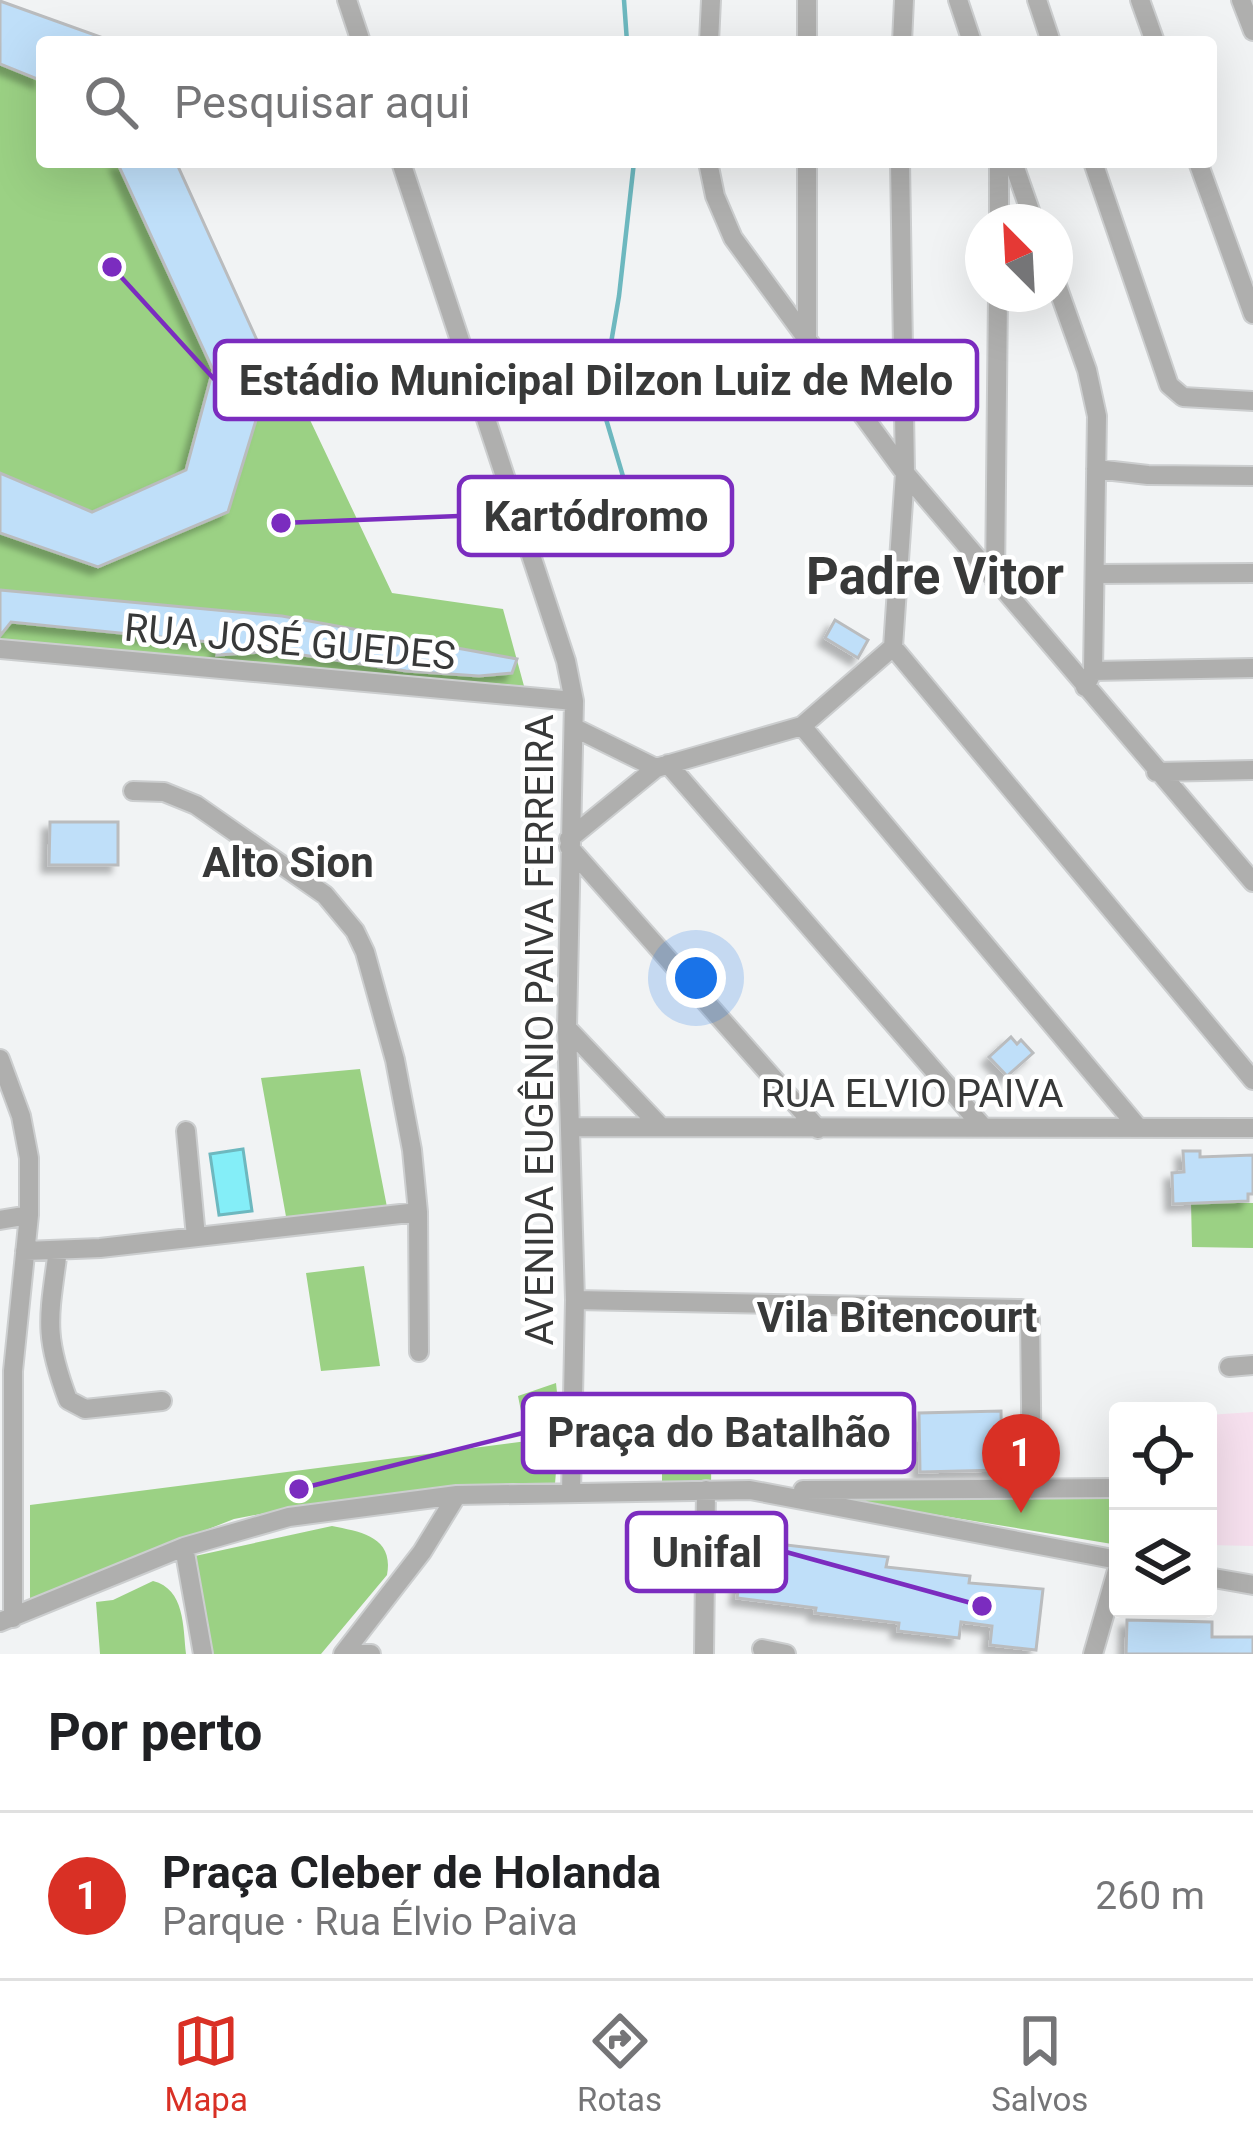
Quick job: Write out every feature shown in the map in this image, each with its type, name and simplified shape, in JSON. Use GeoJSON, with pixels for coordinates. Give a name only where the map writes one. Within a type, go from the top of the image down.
{"type":"FeatureCollection","features":[{"type":"Feature","properties":{"kind":"street"},"geometry":{"type":"LineString","coordinates":[[347,0],[359,36]]}},
{"type":"Feature","properties":{"kind":"street"},"geometry":{"type":"LineString","coordinates":[[709,36],[711,0]]}},
{"type":"Feature","properties":{"kind":"street"},"geometry":{"type":"LineString","coordinates":[[807,0],[807,36]]}},
{"type":"Feature","properties":{"kind":"street"},"geometry":{"type":"LineString","coordinates":[[902,36],[904,0]]}},
{"type":"Feature","properties":{"kind":"street"},"geometry":{"type":"LineString","coordinates":[[958,0],[970,36]]}},
{"type":"Feature","properties":{"kind":"street"},"geometry":{"type":"LineString","coordinates":[[1037,0],[1049,36]]}},
{"type":"Feature","properties":{"kind":"street"},"geometry":{"type":"LineString","coordinates":[[1140,0],[1153,36]]}},
{"type":"Feature","properties":{"kind":"street"},"geometry":{"type":"LineString","coordinates":[[1241,0],[1253,31]]}},
{"type":"Feature","properties":{"kind":"street","name":"AVENIDA EUGÊNIO PAIVA FERREIRA"},"geometry":{"type":"LineString","coordinates":[[402,168],[566,661],[574,701],[567,1028],[575,1300],[571,1493]]}},
{"type":"Feature","properties":{"kind":"street"},"geometry":{"type":"LineString","coordinates":[[709,168],[733,238],[905,473],[995,580],[1089,679],[1156,772],[1253,882]]}},
{"type":"Feature","properties":{"kind":"street"},"geometry":{"type":"LineString","coordinates":[[807,168],[807,343]]}},
{"type":"Feature","properties":{"kind":"street"},"geometry":{"type":"LineString","coordinates":[[900,168],[905,473],[893,647],[1253,1080]]}},
{"type":"Feature","properties":{"kind":"street"},"geometry":{"type":"LineString","coordinates":[[999,168],[999,204]]}},
{"type":"Feature","properties":{"kind":"street"},"geometry":{"type":"LineString","coordinates":[[1015,168],[1028,204]]}},
{"type":"Feature","properties":{"kind":"street"},"geometry":{"type":"LineString","coordinates":[[1095,168],[1169,386],[1183,397],[1253,401]]}},
{"type":"Feature","properties":{"kind":"street"},"geometry":{"type":"LineString","coordinates":[[1200,168],[1253,314]]}},
{"type":"Feature","properties":{"kind":"street"},"geometry":{"type":"LineString","coordinates":[[995,580],[998,312]]}},
{"type":"Feature","properties":{"kind":"street"},"geometry":{"type":"LineString","coordinates":[[1066,312],[1094,395],[1096,574],[1089,679]]}},
{"type":"Feature","properties":{"kind":"street"},"geometry":{"type":"LineString","coordinates":[[1096,470],[1253,476]]}},
{"type":"Feature","properties":{"kind":"street"},"geometry":{"type":"LineString","coordinates":[[1096,574],[1253,572]]}},
{"type":"Feature","properties":{"kind":"street"},"geometry":{"type":"LineString","coordinates":[[818,1129],[569,843],[662,766],[802,726],[893,647]]}},
{"type":"Feature","properties":{"kind":"street","name":"RUA JOSÉ GUEDES"},"geometry":{"type":"LineString","coordinates":[[0,650],[574,701]]}},
{"type":"Feature","properties":{"kind":"street"},"geometry":{"type":"LineString","coordinates":[[1089,679],[1253,668]]}},
{"type":"Feature","properties":{"kind":"street"},"geometry":{"type":"LineString","coordinates":[[802,726],[1137,1126]]}},
{"type":"Feature","properties":{"kind":"street"},"geometry":{"type":"LineString","coordinates":[[575,728],[662,766],[983,1127]]}},
{"type":"Feature","properties":{"kind":"street"},"geometry":{"type":"LineString","coordinates":[[1156,772],[1253,770]]}},
{"type":"Feature","properties":{"kind":"street"},"geometry":{"type":"LineString","coordinates":[[133,791],[164,792],[196,805],[325,895],[355,931],[395,1060],[412,1150],[418,1212],[419,1352]]}},
{"type":"Feature","properties":{"kind":"street"},"geometry":{"type":"LineString","coordinates":[[567,1028],[661,1126]]}},
{"type":"Feature","properties":{"kind":"street"},"geometry":{"type":"LineString","coordinates":[[1,1066],[26,1134],[29,1215],[7,1372],[7,1620],[184,1546],[289,1517],[457,1496],[1109,1488]]}},
{"type":"Feature","properties":{"kind":"street","name":"RUA ELVIO PAIVA"},"geometry":{"type":"LineString","coordinates":[[570,1127],[1253,1128]]}},
{"type":"Feature","properties":{"kind":"street"},"geometry":{"type":"LineString","coordinates":[[186,1131],[196,1237]]}},
{"type":"Feature","properties":{"kind":"street"},"geometry":{"type":"LineString","coordinates":[[25,1251],[418,1212]]}},
{"type":"Feature","properties":{"kind":"street"},"geometry":{"type":"LineString","coordinates":[[0,1220],[29,1215]]}},
{"type":"Feature","properties":{"kind":"street"},"geometry":{"type":"LineString","coordinates":[[58,1250],[47,1330],[68,1400],[85,1409],[161,1402]]}},
{"type":"Feature","properties":{"kind":"street"},"geometry":{"type":"LineString","coordinates":[[575,1300],[1021,1309],[1030,1318],[1032,1489]]}},
{"type":"Feature","properties":{"kind":"street"},"geometry":{"type":"LineString","coordinates":[[1229,1367],[1253,1365]]}},
{"type":"Feature","properties":{"kind":"street"},"geometry":{"type":"LineString","coordinates":[[704,1654],[706,1490]]}},
{"type":"Feature","properties":{"kind":"street"},"geometry":{"type":"LineString","coordinates":[[750,1490],[1109,1561]]}},
{"type":"Feature","properties":{"kind":"street"},"geometry":{"type":"LineString","coordinates":[[343,1653],[422,1552],[457,1496]]}},
{"type":"Feature","properties":{"kind":"street"},"geometry":{"type":"LineString","coordinates":[[184,1546],[203,1654]]}},
{"type":"Feature","properties":{"kind":"street"},"geometry":{"type":"LineString","coordinates":[[1217,1579],[1253,1585]]}},
{"type":"Feature","properties":{"kind":"street"},"geometry":{"type":"LineString","coordinates":[[1093,1654],[1109,1596]]}},
{"type":"Feature","properties":{"kind":"street"},"geometry":{"type":"LineString","coordinates":[[762,1649],[786,1654]]}},
{"type":"Feature","properties":{"kind":"street"},"geometry":{"type":"LineString","coordinates":[[343,1653],[370,1654]]}},
{"type":"Feature","properties":{"kind":"shaded area"},"geometry":{"type":"Polygon","coordinates":[[[1253,1412],[1253,1546],[1217,1545],[1217,1414],[1253,1412]]]}},
{"type":"Feature","properties":{"kind":"green space"},"geometry":{"type":"Polygon","coordinates":[[[0,1],[97,36],[36,36],[36,168],[179,168],[271,370],[284,365],[392,593],[503,609],[524,686],[0,642],[0,1]]]}},
{"type":"Feature","properties":{"kind":"green space"},"geometry":{"type":"Polygon","coordinates":[[[360,1069],[387,1207],[287,1222],[261,1078],[360,1069]]]}},
{"type":"Feature","properties":{"kind":"green space"},"geometry":{"type":"Polygon","coordinates":[[[1191,1202],[1253,1203],[1253,1248],[1192,1247],[1191,1202]]]}},
{"type":"Feature","properties":{"kind":"green space"},"geometry":{"type":"Polygon","coordinates":[[[364,1266],[380,1366],[321,1371],[306,1273],[364,1266]]]}},
{"type":"Feature","properties":{"kind":"green space"},"geometry":{"type":"Polygon","coordinates":[[[556,1383],[560,1421],[555,1484],[513,1483],[308,1505],[234,1519],[30,1599],[30,1505],[527,1441],[518,1396],[556,1383]]]}},
{"type":"Feature","properties":{"kind":"green space"},"geometry":{"type":"Polygon","coordinates":[[[662,1408],[712,1409],[711,1487],[662,1488],[662,1408]]]}},
{"type":"Feature","properties":{"kind":"green space"},"geometry":{"type":"Polygon","coordinates":[[[1109,1488],[1109,1544],[794,1491],[1109,1488]]]}},
{"type":"Feature","properties":{"kind":"green space"},"geometry":{"type":"Polygon","coordinates":[[[332,1526],[381,1544],[387,1575],[321,1654],[212,1654],[195,1556],[332,1526]]]}},
{"type":"Feature","properties":{"kind":"green space"},"geometry":{"type":"Polygon","coordinates":[[[153,1581],[177,1600],[186,1654],[100,1654],[96,1602],[113,1600],[153,1581]]]}},
{"type":"Feature","properties":{"kind":"water"},"geometry":{"type":"Polygon","coordinates":[[[243,1149],[252,1211],[219,1215],[210,1154],[243,1149]]]}},
{"type":"Feature","properties":{"kind":"building"},"geometry":{"type":"Polygon","coordinates":[[[0,1],[98,36],[36,36],[36,79],[0,64],[0,1]]]}},
{"type":"Feature","properties":{"kind":"building"},"geometry":{"type":"Polygon","coordinates":[[[120,168],[179,168],[271,371],[228,512],[98,567],[0,533],[0,473],[92,512],[186,470],[213,370],[120,168]]]}},
{"type":"Feature","properties":{"kind":"building"},"geometry":{"type":"Polygon","coordinates":[[[0,590],[282,616],[517,659],[512,673],[479,676],[406,671],[277,651],[217,655],[220,643],[11,622],[0,636],[0,590]]]}},
{"type":"Feature","properties":{"kind":"building"},"geometry":{"type":"Polygon","coordinates":[[[835,620],[868,640],[858,658],[825,638],[835,620]]]}},
{"type":"Feature","properties":{"kind":"building"},"geometry":{"type":"Polygon","coordinates":[[[50,822],[118,822],[118,865],[49,865],[50,822]]]}},
{"type":"Feature","properties":{"kind":"building"},"geometry":{"type":"Polygon","coordinates":[[[1011,1037],[1033,1053],[1007,1076],[989,1057],[1011,1037]]]}},
{"type":"Feature","properties":{"kind":"building"},"geometry":{"type":"Polygon","coordinates":[[[1183,1151],[1200,1151],[1200,1157],[1253,1155],[1253,1194],[1248,1194],[1248,1201],[1173,1204],[1172,1173],[1184,1172],[1183,1151]]]}},
{"type":"Feature","properties":{"kind":"building"},"geometry":{"type":"Polygon","coordinates":[[[1001,1411],[1002,1470],[920,1472],[919,1413],[1001,1411]]]}},
{"type":"Feature","properties":{"kind":"building"},"geometry":{"type":"Polygon","coordinates":[[[745,1540],[888,1557],[886,1567],[970,1576],[969,1583],[1043,1589],[1036,1650],[990,1645],[992,1626],[961,1622],[959,1638],[898,1631],[899,1623],[815,1613],[816,1608],[737,1598],[745,1540]]]}},
{"type":"Feature","properties":{"kind":"building"},"geometry":{"type":"Polygon","coordinates":[[[1127,1620],[1212,1622],[1212,1637],[1253,1637],[1253,1654],[1126,1654],[1127,1620]]]}},
{"type":"Feature","properties":{"kind":"waterway"},"geometry":{"type":"LineString","coordinates":[[624,0],[627,36]]}},
{"type":"Feature","properties":{"kind":"waterway"},"geometry":{"type":"LineString","coordinates":[[633,168],[601,402],[646,554]]}},
{"type":"Feature","properties":{"kind":"place","name":"Estádio Municipal Dilzon Luiz de Melo"},"geometry":{"type":"Point","coordinates":[112,267]}},
{"type":"Feature","properties":{"kind":"place","name":"Kartódromo"},"geometry":{"type":"Point","coordinates":[281,523]}},
{"type":"Feature","properties":{"kind":"place","name":"Praça do Batalhão"},"geometry":{"type":"Point","coordinates":[299,1489]}},
{"type":"Feature","properties":{"kind":"place","name":"Praça Cleber de Holanda"},"geometry":{"type":"Point","coordinates":[1021,1513]}},
{"type":"Feature","properties":{"kind":"place","name":"Unifal"},"geometry":{"type":"Point","coordinates":[982,1606]}},
{"type":"Feature","properties":{"kind":"district","name":"Padre Vitor"},"geometry":{"type":"Point","coordinates":[935,576]}},
{"type":"Feature","properties":{"kind":"district","name":"Alto Sion"},"geometry":{"type":"Point","coordinates":[288,862]}},
{"type":"Feature","properties":{"kind":"district","name":"Vila Bitencourt"},"geometry":{"type":"Point","coordinates":[897,1317]}}]}
